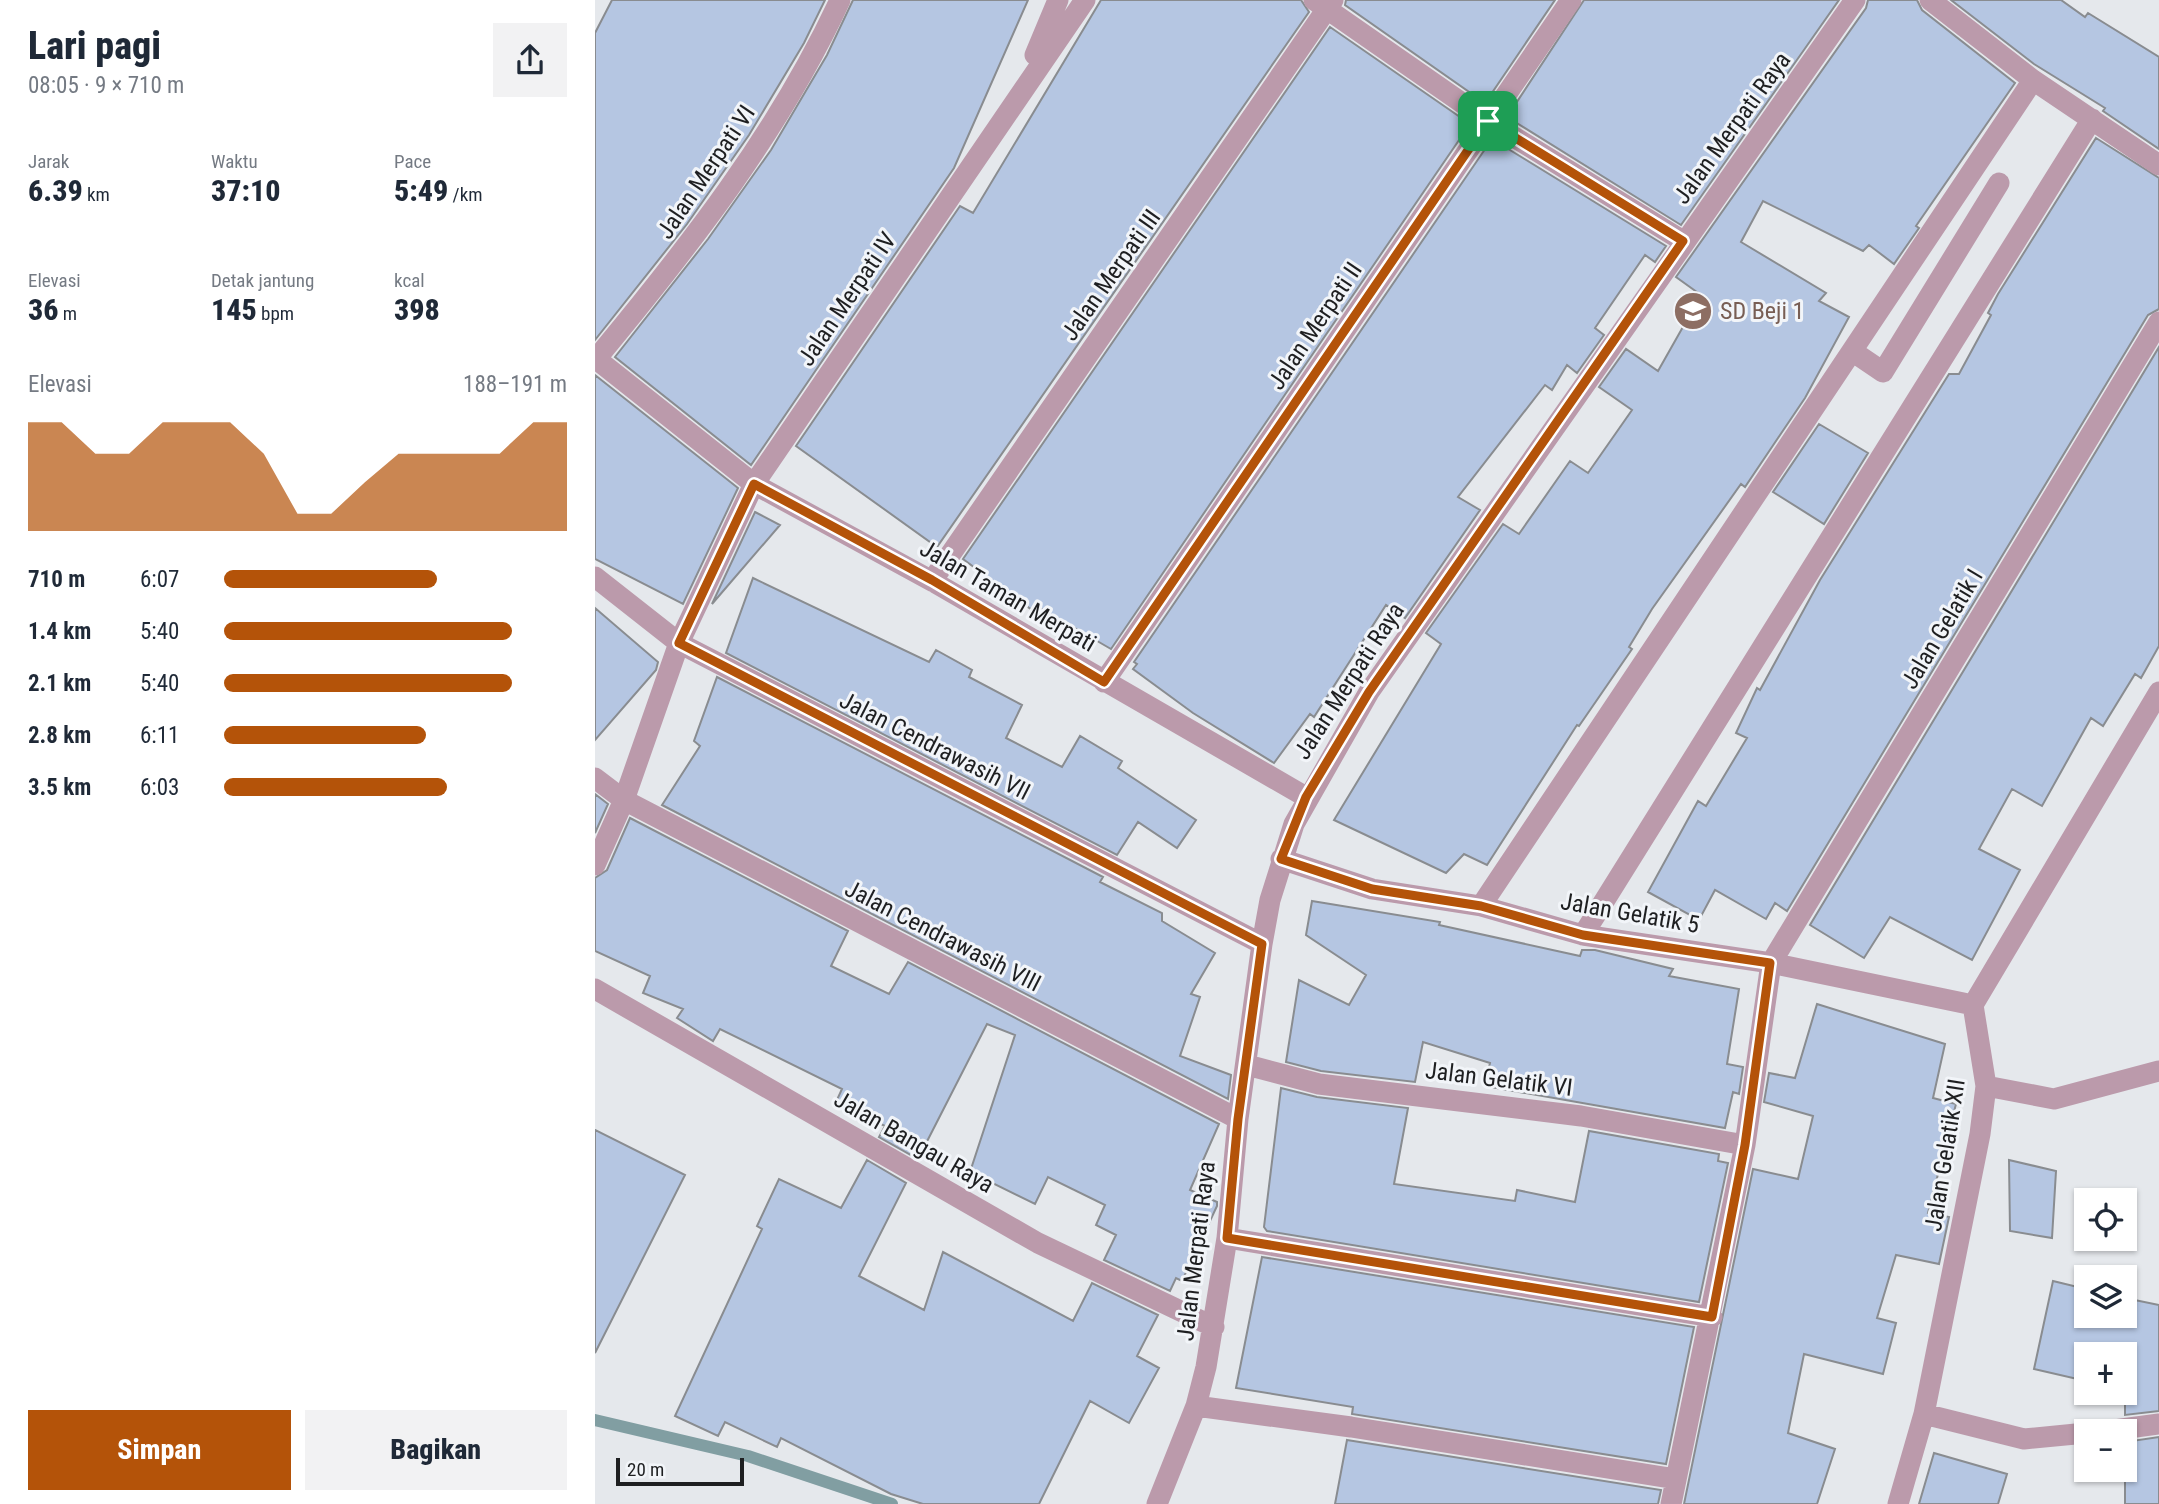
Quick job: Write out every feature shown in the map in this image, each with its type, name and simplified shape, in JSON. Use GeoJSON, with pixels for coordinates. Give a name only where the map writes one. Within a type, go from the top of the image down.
{"type":"FeatureCollection","features":[{"type":"Feature","properties":{"kind":"street","name":"Jalan Merpati VI"},"geometry":{"type":"LineString","coordinates":[[596,359],[674,264],[767,134],[840,0]]}},
{"type":"Feature","properties":{"kind":"street"},"geometry":{"type":"LineString","coordinates":[[1019,93],[1058,0]]}},
{"type":"Feature","properties":{"kind":"street","name":"Jalan Merpati IV"},"geometry":{"type":"LineString","coordinates":[[595,865],[624,800],[679,643],[754,484],[1085,0]]}},
{"type":"Feature","properties":{"kind":"street","name":"Jalan Merpati II"},"geometry":{"type":"LineString","coordinates":[[1104,682],[1571,0]]}},
{"type":"Feature","properties":{"kind":"street","name":"Jalan Merpati Raya"},"geometry":{"type":"LineString","coordinates":[[1157,1504],[1196,1406],[1214,1327],[1262,944],[1281,859],[1306,797],[1369,692],[1683,241],[1855,0]]}},
{"type":"Feature","properties":{"kind":"street"},"geometry":{"type":"LineString","coordinates":[[1930,0],[2033,80],[2159,165]]}},
{"type":"Feature","properties":{"kind":"street"},"geometry":{"type":"LineString","coordinates":[[1324,3],[1488,121],[1683,241]]}},
{"type":"Feature","properties":{"kind":"street","name":"Jalan Merpati III"},"geometry":{"type":"LineString","coordinates":[[932,580],[1324,3]]}},
{"type":"Feature","properties":{"kind":"street"},"geometry":{"type":"LineString","coordinates":[[1481,906],[2033,80]]}},
{"type":"Feature","properties":{"kind":"street"},"geometry":{"type":"LineString","coordinates":[[1583,935],[2092,119]]}},
{"type":"Feature","properties":{"kind":"street"},"geometry":{"type":"LineString","coordinates":[[1852,351],[1884,372],[1999,183]]}},
{"type":"Feature","properties":{"kind":"street","name":"Jalan Gelatik I"},"geometry":{"type":"LineString","coordinates":[[1770,963],[2159,322]]}},
{"type":"Feature","properties":{"kind":"street","name":"Jalan Taman Merpati"},"geometry":{"type":"LineString","coordinates":[[596,359],[754,484],[932,580],[1306,797]]}},
{"type":"Feature","properties":{"kind":"street","name":"Jalan Cendrawasih VII"},"geometry":{"type":"LineString","coordinates":[[595,577],[679,643],[1262,944]]}},
{"type":"Feature","properties":{"kind":"street"},"geometry":{"type":"LineString","coordinates":[[1973,1006],[2159,692]]}},
{"type":"Feature","properties":{"kind":"street","name":"Jalan Cendrawasih VIII"},"geometry":{"type":"LineString","coordinates":[[595,778],[624,800],[1238,1119]]}},
{"type":"Feature","properties":{"kind":"street","name":"Jalan Gelatik 5"},"geometry":{"type":"LineString","coordinates":[[1281,859],[1372,889],[1481,906],[1583,935],[1770,963],[1973,1006]]}},
{"type":"Feature","properties":{"kind":"street"},"geometry":{"type":"LineString","coordinates":[[1671,1504],[1712,1317],[1745,1145],[1770,963]]}},
{"type":"Feature","properties":{"kind":"street","name":"Jalan Bangau Raya"},"geometry":{"type":"LineString","coordinates":[[595,989],[1038,1243],[1214,1327]]}},
{"type":"Feature","properties":{"kind":"street","name":"Jalan Gelatik XII"},"geometry":{"type":"LineString","coordinates":[[1898,1504],[1924,1414],[1986,1086],[1973,1006]]}},
{"type":"Feature","properties":{"kind":"street","name":"Jalan Gelatik VI"},"geometry":{"type":"LineString","coordinates":[[1247,1065],[1319,1084],[1581,1116],[1745,1145]]}},
{"type":"Feature","properties":{"kind":"street"},"geometry":{"type":"LineString","coordinates":[[1986,1086],[2054,1100],[2159,1071]]}},
{"type":"Feature","properties":{"kind":"street"},"geometry":{"type":"LineString","coordinates":[[1227,1238],[1712,1317]]}},
{"type":"Feature","properties":{"kind":"street"},"geometry":{"type":"LineString","coordinates":[[1196,1406],[1351,1427],[1676,1479]]}},
{"type":"Feature","properties":{"kind":"street"},"geometry":{"type":"LineString","coordinates":[[1924,1414],[2024,1439],[2074,1434]]}},
{"type":"Feature","properties":{"kind":"street"},"geometry":{"type":"LineString","coordinates":[[2137,1427],[2159,1424]]}},
{"type":"Feature","properties":{"kind":"building"},"geometry":{"type":"Polygon","coordinates":[[[612,0],[825,0],[804,43],[749,135],[687,224],[595,340],[595,33],[612,0]]]}},
{"type":"Feature","properties":{"kind":"building"},"geometry":{"type":"Polygon","coordinates":[[[853,0],[1028,0],[954,168],[751,465],[615,357],[708,239],[771,150],[827,55],[853,0]]]}},
{"type":"Feature","properties":{"kind":"building"},"geometry":{"type":"Polygon","coordinates":[[[1101,0],[1301,0],[1309,12],[937,547],[796,446],[960,206],[973,213],[1101,0]]]}},
{"type":"Feature","properties":{"kind":"building"},"geometry":{"type":"Polygon","coordinates":[[[1346,0],[1555,0],[1485,103],[1345,5],[1346,0]]]}},
{"type":"Feature","properties":{"kind":"building"},"geometry":{"type":"Polygon","coordinates":[[[1584,0],[1839,0],[1681,225],[1507,117],[1584,0]]]}},
{"type":"Feature","properties":{"kind":"building"},"geometry":{"type":"Polygon","coordinates":[[[1868,0],[1917,0],[1922,10],[2015,83],[1916,226],[1919,228],[1894,264],[1869,245],[1863,251],[1763,201],[1741,242],[1826,293],[1819,301],[1849,317],[1805,398],[1745,487],[1741,484],[1652,609],[1629,647],[1632,649],[1579,726],[1577,725],[1487,865],[1464,854],[1446,873],[1334,820],[1441,644],[1426,633],[1503,524],[1519,534],[1570,461],[1588,473],[1632,410],[1599,387],[1626,349],[1658,371],[1701,295],[1676,277],[1866,8],[1868,0]]]}},
{"type":"Feature","properties":{"kind":"building"},"geometry":{"type":"Polygon","coordinates":[[[1951,0],[2061,0],[2085,17],[2088,13],[2159,57],[2159,149],[2103,111],[2105,108],[2034,64],[1951,0]]]}},
{"type":"Feature","properties":{"kind":"building"},"geometry":{"type":"Polygon","coordinates":[[[1330,27],[1470,124],[1111,649],[1035,605],[1032,610],[963,559],[1330,27]]]}},
{"type":"Feature","properties":{"kind":"building"},"geometry":{"type":"Polygon","coordinates":[[[2096,138],[2159,178],[2159,309],[2148,315],[1787,911],[1775,903],[1766,919],[1715,890],[1699,920],[1648,892],[1698,801],[1706,806],[1747,738],[1736,733],[1757,688],[1760,690],[1820,580],[1949,374],[1959,374],[1991,315],[1988,313],[1998,294],[2096,138]]]}},
{"type":"Feature","properties":{"kind":"building"},"geometry":{"type":"Polygon","coordinates":[[[1492,139],[1666,246],[1655,262],[1645,255],[1595,328],[1604,335],[1577,373],[1567,365],[1552,390],[1545,385],[1458,497],[1480,510],[1405,618],[1386,605],[1314,717],[1310,714],[1274,763],[1193,713],[1133,669],[1137,664],[1134,662],[1492,139]]]}},
{"type":"Feature","properties":{"kind":"building"},"geometry":{"type":"Polygon","coordinates":[[[2159,347],[2159,646],[2141,678],[2135,674],[2103,726],[2091,718],[2042,806],[2012,789],[1979,849],[2020,870],[1972,960],[1890,917],[1864,958],[1810,925],[2159,347]]]}},
{"type":"Feature","properties":{"kind":"building"},"geometry":{"type":"Polygon","coordinates":[[[595,375],[738,488],[683,604],[595,559],[595,375]]]}},
{"type":"Feature","properties":{"kind":"building"},"geometry":{"type":"Polygon","coordinates":[[[1819,424],[1868,453],[1824,524],[1773,492],[1819,424]]]}},
{"type":"Feature","properties":{"kind":"building"},"geometry":{"type":"Polygon","coordinates":[[[755,512],[780,525],[712,604],[755,512]]]}},
{"type":"Feature","properties":{"kind":"building"},"geometry":{"type":"Polygon","coordinates":[[[753,578],[929,662],[936,650],[972,670],[969,677],[1022,705],[1006,738],[1062,767],[1080,736],[1122,761],[1118,768],[1196,820],[1177,848],[1138,822],[1117,855],[726,653],[753,578]]]}},
{"type":"Feature","properties":{"kind":"building"},"geometry":{"type":"Polygon","coordinates":[[[595,608],[658,662],[656,670],[595,740],[595,608]]]}},
{"type":"Feature","properties":{"kind":"building"},"geometry":{"type":"Polygon","coordinates":[[[717,677],[1103,877],[1100,882],[1162,913],[1162,921],[1215,953],[1191,994],[1200,997],[1180,1056],[1231,1075],[1228,1099],[662,805],[700,746],[694,741],[717,677]]]}},
{"type":"Feature","properties":{"kind":"building"},"geometry":{"type":"Polygon","coordinates":[[[595,794],[608,804],[595,833],[595,794]]]}},
{"type":"Feature","properties":{"kind":"building"},"geometry":{"type":"Polygon","coordinates":[[[630,818],[848,931],[831,966],[889,994],[908,962],[1219,1124],[1190,1190],[1217,1202],[1217,1206],[1182,1281],[1176,1278],[1170,1291],[1104,1260],[1116,1235],[1096,1225],[1105,1205],[1048,1177],[1035,1204],[970,1172],[1015,1035],[987,1024],[918,1159],[879,1137],[885,1126],[836,1102],[842,1089],[720,1029],[713,1041],[677,1018],[683,1009],[643,993],[650,976],[595,951],[595,878],[607,870],[630,818]]]}},
{"type":"Feature","properties":{"kind":"building"},"geometry":{"type":"Polygon","coordinates":[[[1312,901],[1440,922],[1439,925],[1580,956],[1582,950],[1595,950],[1673,969],[1669,976],[1739,989],[1727,1064],[1743,1067],[1739,1094],[1733,1092],[1725,1128],[1485,1086],[1490,1063],[1423,1042],[1415,1082],[1321,1071],[1286,1062],[1299,980],[1349,1005],[1366,975],[1306,935],[1312,901]]]}},
{"type":"Feature","properties":{"kind":"building"},"geometry":{"type":"Polygon","coordinates":[[[1817,1004],[1945,1044],[1933,1098],[1956,1104],[1928,1213],[1949,1217],[1939,1264],[1896,1255],[1877,1318],[1896,1323],[1883,1374],[1804,1354],[1788,1433],[1835,1449],[1817,1504],[1684,1504],[1753,1169],[1798,1179],[1813,1116],[1764,1102],[1769,1073],[1795,1078],[1817,1004]]]}},
{"type":"Feature","properties":{"kind":"building"},"geometry":{"type":"Polygon","coordinates":[[[1281,1088],[1317,1097],[1408,1108],[1394,1184],[1515,1201],[1517,1190],[1575,1202],[1589,1131],[1719,1154],[1718,1161],[1728,1163],[1699,1302],[1267,1231],[1264,1227],[1281,1088]]]}},
{"type":"Feature","properties":{"kind":"building"},"geometry":{"type":"Polygon","coordinates":[[[595,1130],[685,1175],[595,1353],[595,1130]]]}},
{"type":"Feature","properties":{"kind":"building"},"geometry":{"type":"Polygon","coordinates":[[[867,1160],[906,1183],[859,1276],[924,1310],[943,1252],[1073,1321],[1092,1283],[1158,1315],[1137,1356],[1159,1368],[1129,1423],[1090,1401],[1039,1504],[923,1504],[891,1494],[781,1438],[777,1447],[725,1422],[718,1436],[675,1416],[762,1229],[757,1226],[779,1179],[841,1208],[867,1160]]]}},
{"type":"Feature","properties":{"kind":"building"},"geometry":{"type":"Polygon","coordinates":[[[2009,1160],[2056,1171],[2052,1238],[2010,1231],[2009,1160]]]}},
{"type":"Feature","properties":{"kind":"building"},"geometry":{"type":"Polygon","coordinates":[[[1262,1257],[1694,1327],[1666,1464],[1352,1414],[1353,1407],[1236,1388],[1262,1257]]]}},
{"type":"Feature","properties":{"kind":"building"},"geometry":{"type":"Polygon","coordinates":[[[2053,1281],[2074,1286],[2074,1328],[2137,1328],[2137,1300],[2159,1305],[2159,1411],[2125,1415],[2125,1405],[2137,1405],[2137,1342],[2074,1342],[2074,1378],[2034,1369],[2053,1281]]]}},
{"type":"Feature","properties":{"kind":"building"},"geometry":{"type":"Polygon","coordinates":[[[2159,1437],[2159,1504],[2125,1504],[2125,1482],[2137,1482],[2137,1440],[2159,1437]]]}},
{"type":"Feature","properties":{"kind":"building"},"geometry":{"type":"Polygon","coordinates":[[[1347,1440],[1661,1490],[1658,1504],[1335,1504],[1347,1440]]]}},
{"type":"Feature","properties":{"kind":"building"},"geometry":{"type":"Polygon","coordinates":[[[1934,1453],[2007,1474],[1998,1504],[1919,1504],[1934,1453]]]}},
{"type":"Feature","properties":{"kind":"waterway"},"geometry":{"type":"LineString","coordinates":[[595,1420],[748,1456],[892,1504]]}},
{"type":"Feature","properties":{"kind":"place","name":"SD Beji 1"},"geometry":{"type":"Point","coordinates":[1693,311]}},
{"type":"Feature","properties":{"kind":"route"},"geometry":{"type":"LineString","coordinates":[[1488,121],[1683,241],[1369,692],[1306,797],[1281,859],[1372,889],[1481,906],[1583,935],[1770,963],[1745,1145],[1712,1317],[1227,1238],[1238,1119],[1262,944],[679,643],[754,484],[932,580],[1104,682],[1488,121]]}}]}
